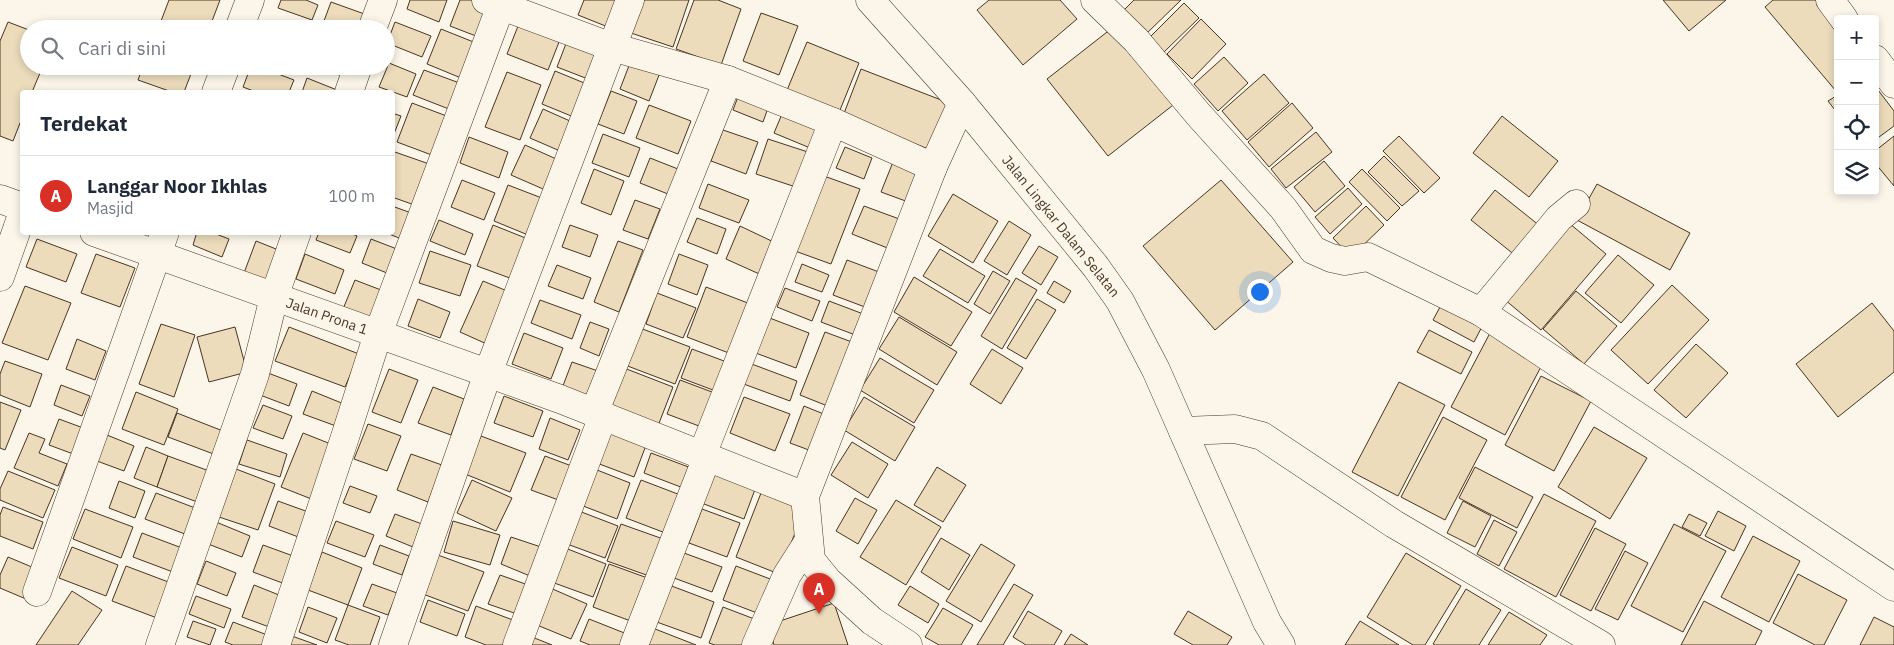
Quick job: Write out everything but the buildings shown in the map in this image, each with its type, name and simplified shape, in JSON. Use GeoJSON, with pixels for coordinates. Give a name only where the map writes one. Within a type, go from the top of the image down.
{"type":"FeatureCollection","features":[{"type":"Feature","properties":{"kind":"street"},"geometry":{"type":"LineString","coordinates":[[242,20],[250,0]]}},
{"type":"Feature","properties":{"kind":"street"},"geometry":{"type":"LineString","coordinates":[[375,20],[383,0]]}},
{"type":"Feature","properties":{"kind":"street"},"geometry":{"type":"LineString","coordinates":[[393,645],[488,373],[630,0]]}},
{"type":"Feature","properties":{"kind":"street","name":"Jalan Lingkar Dalam Selatan"},"geometry":{"type":"LineString","coordinates":[[870,0],[962,103],[1096,267],[1120,300],[1156,370],[1267,622],[1281,645]]}},
{"type":"Feature","properties":{"kind":"street"},"geometry":{"type":"LineString","coordinates":[[1095,0],[1136,40],[1198,114],[1283,208],[1313,250],[1331,258],[1345,261],[1368,256],[1481,312],[1894,587]]}},
{"type":"Feature","properties":{"kind":"street"},"geometry":{"type":"LineString","coordinates":[[1830,0],[1841,15]]}},
{"type":"Feature","properties":{"kind":"street"},"geometry":{"type":"LineString","coordinates":[[276,645],[378,334],[497,2],[612,47],[728,80],[833,122],[933,167]]}},
{"type":"Feature","properties":{"kind":"street"},"geometry":{"type":"LineString","coordinates":[[1876,60],[1894,84]]}},
{"type":"Feature","properties":{"kind":"street"},"geometry":{"type":"LineString","coordinates":[[217,90],[223,75]]}},
{"type":"Feature","properties":{"kind":"street"},"geometry":{"type":"LineString","coordinates":[[350,90],[355,75]]}},
{"type":"Feature","properties":{"kind":"street"},"geometry":{"type":"LineString","coordinates":[[517,645],[599,414],[728,80]]}},
{"type":"Feature","properties":{"kind":"street"},"geometry":{"type":"LineString","coordinates":[[908,645],[872,622],[828,581],[810,560],[805,496],[933,167],[962,103]]}},
{"type":"Feature","properties":{"kind":"street"},"geometry":{"type":"LineString","coordinates":[[634,645],[833,122]]}},
{"type":"Feature","properties":{"kind":"street"},"geometry":{"type":"LineString","coordinates":[[0,198],[20,206]]}},
{"type":"Feature","properties":{"kind":"street"},"geometry":{"type":"LineString","coordinates":[[1481,312],[1559,218],[1576,204]]}},
{"type":"Feature","properties":{"kind":"street"},"geometry":{"type":"LineString","coordinates":[[0,277],[20,221]]}},
{"type":"Feature","properties":{"kind":"street","name":"Jalan Prona 1"},"geometry":{"type":"LineString","coordinates":[[110,235],[160,244],[274,297],[560,399],[805,496]]}},
{"type":"Feature","properties":{"kind":"street"},"geometry":{"type":"LineString","coordinates":[[160,645],[255,374],[274,297],[296,235]]}},
{"type":"Feature","properties":{"kind":"street"},"geometry":{"type":"LineString","coordinates":[[37,592],[160,244]]}},
{"type":"Feature","properties":{"kind":"street"},"geometry":{"type":"LineString","coordinates":[[1183,431],[1235,429],[1262,436],[1394,524],[1601,645]]}},
{"type":"Feature","properties":{"kind":"street"},"geometry":{"type":"LineString","coordinates":[[756,645],[788,575],[808,542]]}},
{"type":"Feature","properties":{"kind":"place","name":"Langgar Noor Ikhlas"},"geometry":{"type":"Point","coordinates":[819,614]}}]}
